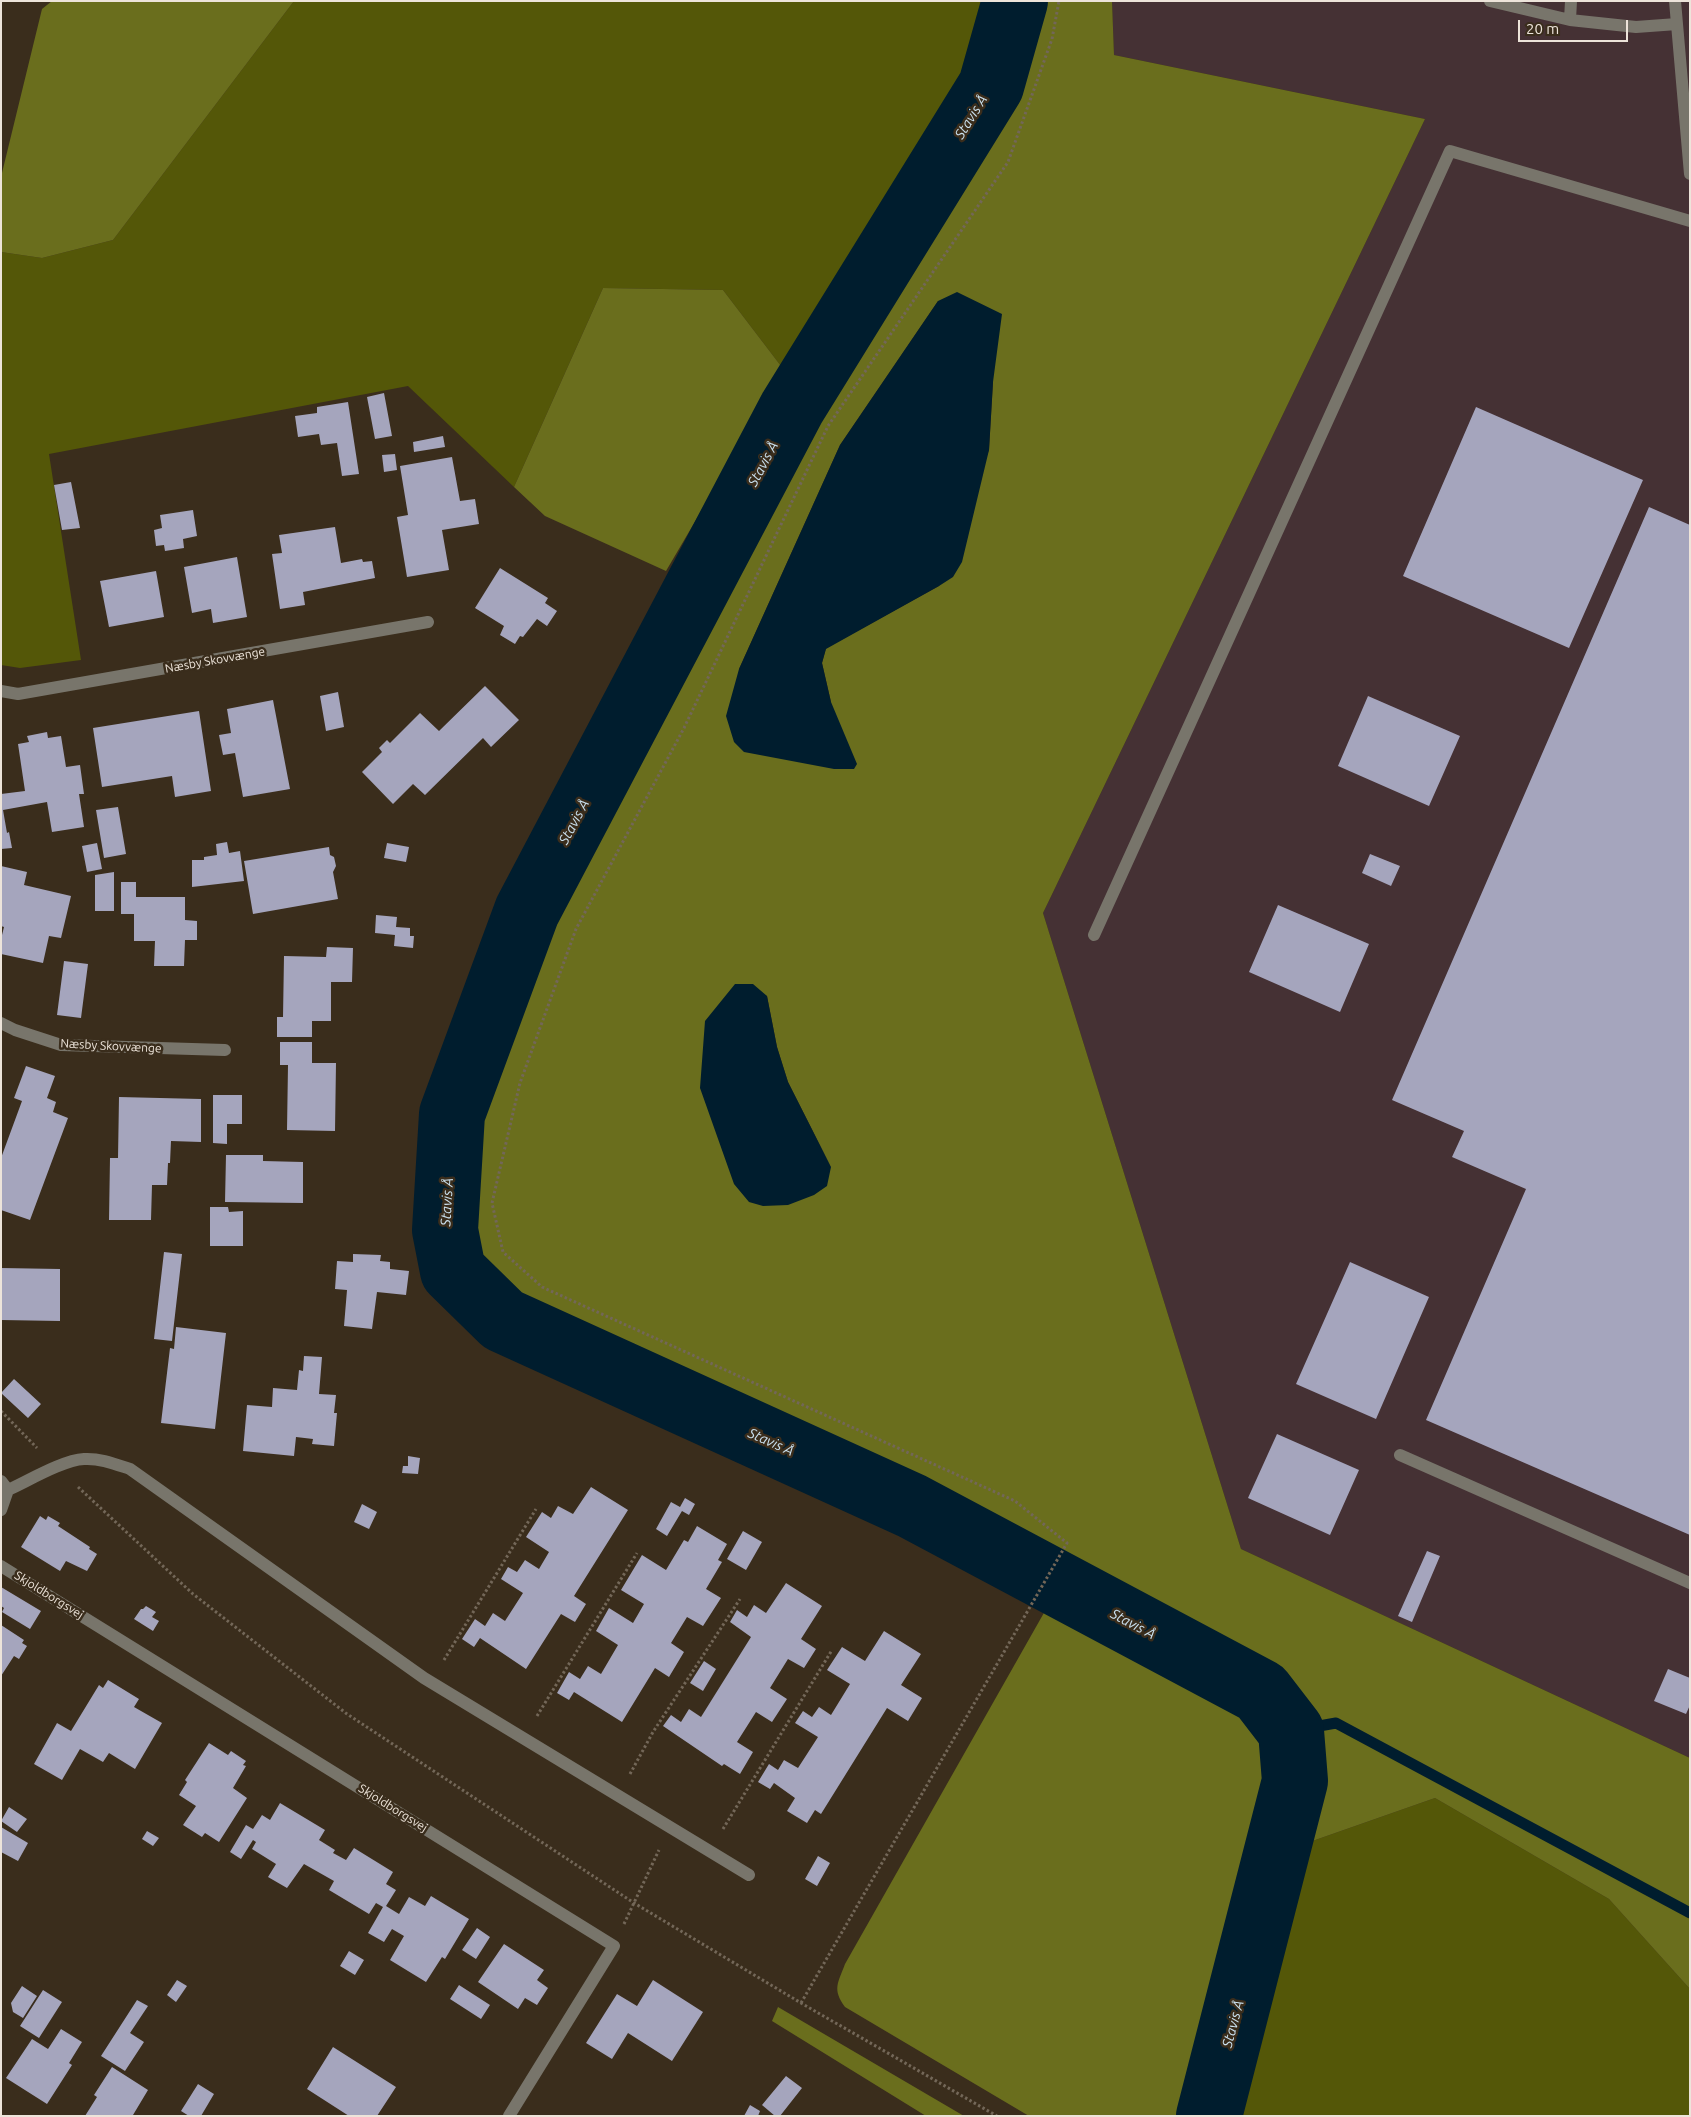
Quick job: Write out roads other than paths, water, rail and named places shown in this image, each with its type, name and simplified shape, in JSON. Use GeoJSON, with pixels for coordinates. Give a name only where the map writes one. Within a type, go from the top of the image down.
{"type":"FeatureCollection","features":[{"type":"Feature","properties":{"kind":"street"},"geometry":{"type":"LineString","coordinates":[[1490,1],[1570,20],[1636,27],[1677,24]]}},
{"type":"Feature","properties":{"kind":"street"},"geometry":{"type":"LineString","coordinates":[[1570,20],[1571,1]]}},
{"type":"Feature","properties":{"kind":"street"},"geometry":{"type":"LineString","coordinates":[[1675,1],[1690,174]]}},
{"type":"Feature","properties":{"kind":"street"},"geometry":{"type":"LineString","coordinates":[[1094,935],[1450,151],[1690,220]]}},
{"type":"Feature","properties":{"kind":"street","name":"Næsby Skovvænge"},"geometry":{"type":"LineString","coordinates":[[1,691],[18,694],[428,622]]}},
{"type":"Feature","properties":{"kind":"street","name":"Næsby Skovvænge"},"geometry":{"type":"LineString","coordinates":[[1,1023],[15,1030],[61,1044],[225,1050]]}},
{"type":"Feature","properties":{"kind":"street"},"geometry":{"type":"LineString","coordinates":[[1400,1455],[1690,1583]]}},
{"type":"Feature","properties":{"kind":"street"},"geometry":{"type":"LineString","coordinates":[[1,1510],[5,1485],[46,1473],[55,1466],[83,1459],[106,1460],[130,1468],[431,1682],[749,1875]]}},
{"type":"Feature","properties":{"kind":"street","name":"Skjoldborgsvej"},"geometry":{"type":"LineString","coordinates":[[1,1566],[614,1946],[509,2116]]}},
{"type":"Feature","properties":{"kind":"water"},"geometry":{"type":"Polygon","coordinates":[[[957,292],[1002,314],[993,382],[989,450],[962,562],[953,577],[939,586],[826,649],[822,663],[831,702],[857,764],[854,769],[834,769],[744,752],[734,742],[726,716],[739,669],[840,445],[938,301],[957,292]]]}},
{"type":"Feature","properties":{"kind":"water"},"geometry":{"type":"Polygon","coordinates":[[[735,984],[753,984],[767,996],[777,1047],[788,1082],[831,1167],[827,1186],[814,1195],[788,1205],[763,1206],[749,1202],[734,1184],[700,1088],[705,1021],[735,984]]]}},
{"type":"Feature","properties":{"kind":"waterway","name":"Stavis Å"},"geometry":{"type":"LineString","coordinates":[[1015,1],[991,86],[792,408],[527,911],[452,1114],[445,1230],[453,1271],[503,1320],[912,1506],[1261,1692],[1291,1731],[1295,1781],[1209,2116]]}},
{"type":"Feature","properties":{"kind":"waterway"},"geometry":{"type":"LineString","coordinates":[[1291,1731],[1336,1723],[1690,1913]]}}]}
